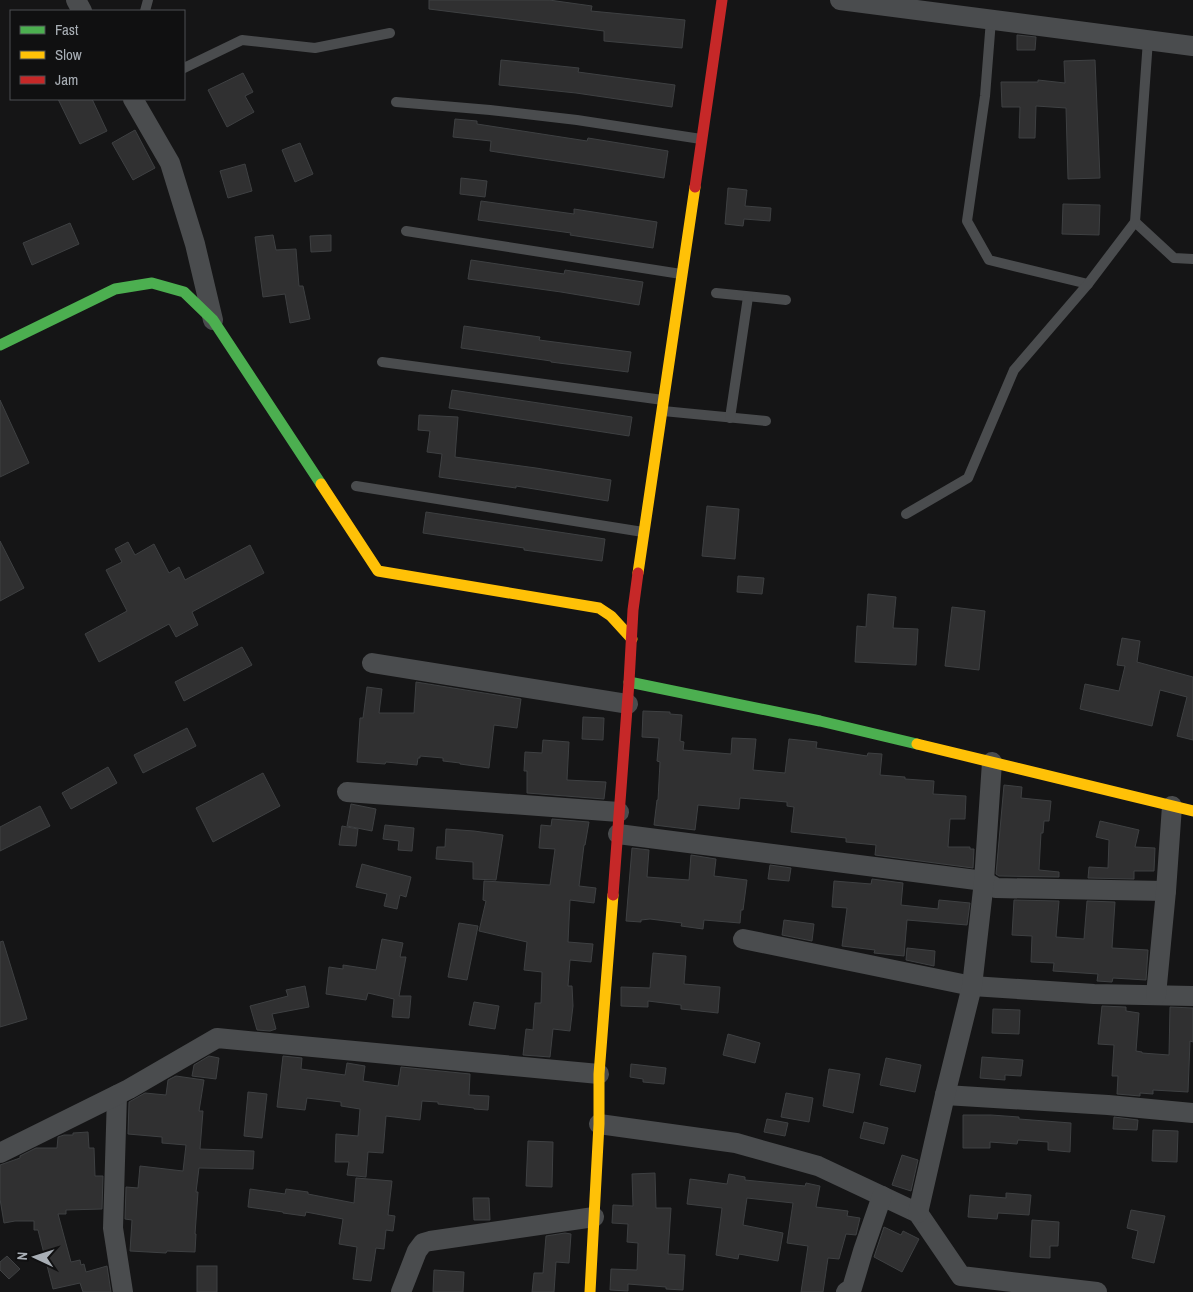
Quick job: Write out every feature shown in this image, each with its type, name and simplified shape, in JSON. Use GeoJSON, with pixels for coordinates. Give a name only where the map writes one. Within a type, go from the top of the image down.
{"type":"FeatureCollection","features":[{"type":"Feature","properties":{"kind":"street"},"geometry":{"type":"LineString","coordinates":[[590,1292],[599,1124],[599,1074],[628,704],[633,610],[722,0]]}},
{"type":"Feature","properties":{"kind":"street"},"geometry":{"type":"LineString","coordinates":[[840,0],[1193,46]]}},
{"type":"Feature","properties":{"kind":"street"},"geometry":{"type":"LineString","coordinates":[[134,100],[170,162],[195,244],[213,320]]}},
{"type":"Feature","properties":{"kind":"street"},"geometry":{"type":"LineString","coordinates":[[0,345],[114,289],[152,283],[184,292],[213,320],[378,571],[599,608],[611,616],[632,639]]}},
{"type":"Feature","properties":{"kind":"street"},"geometry":{"type":"LineString","coordinates":[[599,608],[622,600],[637,585]]}},
{"type":"Feature","properties":{"kind":"street"},"geometry":{"type":"LineString","coordinates":[[372,663],[628,704]]}},
{"type":"Feature","properties":{"kind":"street"},"geometry":{"type":"LineString","coordinates":[[629,682],[820,721],[1193,811]]}},
{"type":"Feature","properties":{"kind":"street"},"geometry":{"type":"LineString","coordinates":[[918,1213],[972,986],[984,881],[992,762]]}},
{"type":"Feature","properties":{"kind":"street"},"geometry":{"type":"LineString","coordinates":[[346,792],[619,812]]}},
{"type":"Feature","properties":{"kind":"street"},"geometry":{"type":"LineString","coordinates":[[1156,995],[1172,806]]}},
{"type":"Feature","properties":{"kind":"street"},"geometry":{"type":"LineString","coordinates":[[618,834],[984,881],[996,888],[1166,891]]}},
{"type":"Feature","properties":{"kind":"street"},"geometry":{"type":"LineString","coordinates":[[743,939],[972,986],[1094,994],[1193,996]]}},
{"type":"Feature","properties":{"kind":"street"},"geometry":{"type":"LineString","coordinates":[[0,1153],[118,1095],[217,1038],[599,1074]]}},
{"type":"Feature","properties":{"kind":"street"},"geometry":{"type":"LineString","coordinates":[[118,1095],[113,1228],[123,1292]]}},
{"type":"Feature","properties":{"kind":"street"},"geometry":{"type":"LineString","coordinates":[[945,1095],[1108,1105],[1193,1113]]}},
{"type":"Feature","properties":{"kind":"street"},"geometry":{"type":"LineString","coordinates":[[599,1124],[736,1143],[818,1166],[918,1213],[962,1284],[1097,1292]]}},
{"type":"Feature","properties":{"kind":"street"},"geometry":{"type":"LineString","coordinates":[[846,1292],[852,1288],[882,1196]]}},
{"type":"Feature","properties":{"kind":"street"},"geometry":{"type":"LineString","coordinates":[[401,1292],[417,1251],[423,1243],[594,1216]]}},
{"type":"Feature","properties":{"kind":"lane"},"geometry":{"type":"LineString","coordinates":[[991,20],[985,96],[967,221],[989,260],[1088,284]]}},
{"type":"Feature","properties":{"kind":"lane"},"geometry":{"type":"LineString","coordinates":[[185,68],[242,40],[315,48],[390,33]]}},
{"type":"Feature","properties":{"kind":"lane"},"geometry":{"type":"LineString","coordinates":[[906,514],[968,478],[1014,370],[1088,284],[1135,222],[1148,40]]}},
{"type":"Feature","properties":{"kind":"lane"},"geometry":{"type":"LineString","coordinates":[[144,100],[145,120]]}},
{"type":"Feature","properties":{"kind":"lane"},"geometry":{"type":"LineString","coordinates":[[396,102],[577,120],[702,139]]}},
{"type":"Feature","properties":{"kind":"lane"},"geometry":{"type":"LineString","coordinates":[[1135,222],[1174,258],[1193,259]]}},
{"type":"Feature","properties":{"kind":"lane"},"geometry":{"type":"LineString","coordinates":[[406,231],[682,274]]}},
{"type":"Feature","properties":{"kind":"lane"},"geometry":{"type":"LineString","coordinates":[[716,293],[786,300]]}},
{"type":"Feature","properties":{"kind":"lane"},"geometry":{"type":"LineString","coordinates":[[730,418],[748,296]]}},
{"type":"Feature","properties":{"kind":"lane"},"geometry":{"type":"LineString","coordinates":[[382,362],[730,418],[766,421]]}},
{"type":"Feature","properties":{"kind":"lane"},"geometry":{"type":"LineString","coordinates":[[356,486],[644,532]]}},
{"type":"Feature","properties":{"kind":"building"},"geometry":{"type":"Polygon","coordinates":[[[429,0],[549,0],[592,6],[591,11],[685,20],[682,48],[604,41],[604,31],[429,9],[429,0]]]}},
{"type":"Feature","properties":{"kind":"building"},"geometry":{"type":"Polygon","coordinates":[[[1017,35],[1036,37],[1035,50],[1017,50],[1017,35]]]}},
{"type":"Feature","properties":{"kind":"building"},"geometry":{"type":"Polygon","coordinates":[[[501,60],[579,68],[578,72],[675,85],[672,107],[576,93],[499,85],[501,60]]]}},
{"type":"Feature","properties":{"kind":"building"},"geometry":{"type":"Polygon","coordinates":[[[1095,60],[1100,178],[1068,179],[1066,108],[1036,106],[1035,138],[1019,138],[1020,107],[1002,107],[1001,82],[1038,82],[1038,80],[1065,83],[1064,61],[1095,60]]]}},
{"type":"Feature","properties":{"kind":"building"},"geometry":{"type":"Polygon","coordinates":[[[243,73],[253,92],[245,96],[254,112],[227,127],[208,90],[243,73]]]}},
{"type":"Feature","properties":{"kind":"building"},"geometry":{"type":"Polygon","coordinates":[[[58,100],[92,100],[107,131],[80,144],[58,100]]]}},
{"type":"Feature","properties":{"kind":"building"},"geometry":{"type":"Polygon","coordinates":[[[455,119],[477,121],[477,124],[587,141],[588,138],[668,151],[664,178],[490,151],[491,141],[453,137],[455,119]]]}},
{"type":"Feature","properties":{"kind":"building"},"geometry":{"type":"Polygon","coordinates":[[[135,130],[155,168],[133,180],[112,143],[135,130]]]}},
{"type":"Feature","properties":{"kind":"building"},"geometry":{"type":"Polygon","coordinates":[[[300,143],[313,174],[295,182],[282,150],[300,143]]]}},
{"type":"Feature","properties":{"kind":"building"},"geometry":{"type":"Polygon","coordinates":[[[245,164],[252,191],[228,198],[220,171],[245,164]]]}},
{"type":"Feature","properties":{"kind":"building"},"geometry":{"type":"Polygon","coordinates":[[[461,178],[487,181],[485,197],[460,194],[461,178]]]}},
{"type":"Feature","properties":{"kind":"building"},"geometry":{"type":"Polygon","coordinates":[[[728,188],[747,190],[745,206],[771,208],[770,221],[744,219],[743,226],[725,224],[728,188]]]}},
{"type":"Feature","properties":{"kind":"building"},"geometry":{"type":"Polygon","coordinates":[[[481,201],[574,214],[574,209],[657,222],[653,248],[570,235],[571,233],[478,220],[481,201]]]}},
{"type":"Feature","properties":{"kind":"building"},"geometry":{"type":"Polygon","coordinates":[[[1063,204],[1100,205],[1099,235],[1062,234],[1063,204]]]}},
{"type":"Feature","properties":{"kind":"building"},"geometry":{"type":"Polygon","coordinates":[[[70,223],[79,244],[32,265],[23,243],[70,223]]]}},
{"type":"Feature","properties":{"kind":"building"},"geometry":{"type":"Polygon","coordinates":[[[273,235],[276,250],[296,249],[299,286],[303,286],[310,319],[290,323],[285,294],[263,297],[255,237],[273,235]]]}},
{"type":"Feature","properties":{"kind":"building"},"geometry":{"type":"Polygon","coordinates":[[[331,235],[331,251],[311,252],[310,236],[331,235]]]}},
{"type":"Feature","properties":{"kind":"building"},"geometry":{"type":"Polygon","coordinates":[[[471,260],[564,274],[565,270],[643,282],[639,305],[468,279],[471,260]]]}},
{"type":"Feature","properties":{"kind":"building"},"geometry":{"type":"Polygon","coordinates":[[[464,326],[540,337],[539,340],[631,352],[628,372],[461,348],[464,326]]]}},
{"type":"Feature","properties":{"kind":"building"},"geometry":{"type":"Polygon","coordinates":[[[452,390],[632,417],[629,436],[449,408],[452,390]]]}},
{"type":"Feature","properties":{"kind":"building"},"geometry":{"type":"Polygon","coordinates":[[[0,400],[29,463],[0,477],[0,400]]]}},
{"type":"Feature","properties":{"kind":"building"},"geometry":{"type":"Polygon","coordinates":[[[419,415],[458,417],[455,457],[611,480],[608,501],[516,486],[516,488],[439,477],[442,454],[427,452],[430,431],[418,430],[419,415]]]}},
{"type":"Feature","properties":{"kind":"building"},"geometry":{"type":"Polygon","coordinates":[[[707,506],[739,509],[735,559],[702,556],[707,506]]]}},
{"type":"Feature","properties":{"kind":"building"},"geometry":{"type":"Polygon","coordinates":[[[426,512],[605,539],[602,561],[423,533],[426,512]]]}},
{"type":"Feature","properties":{"kind":"building"},"geometry":{"type":"Polygon","coordinates":[[[0,541],[24,588],[0,601],[0,541]]]}},
{"type":"Feature","properties":{"kind":"building"},"geometry":{"type":"Polygon","coordinates":[[[128,542],[135,555],[154,544],[169,573],[179,567],[185,580],[250,545],[264,573],[192,612],[198,625],[176,637],[169,624],[99,662],[85,634],[127,611],[106,570],[122,562],[115,549],[128,542]]]}},
{"type":"Feature","properties":{"kind":"building"},"geometry":{"type":"Polygon","coordinates":[[[738,576],[764,578],[762,594],[737,592],[738,576]]]}},
{"type":"Feature","properties":{"kind":"building"},"geometry":{"type":"Polygon","coordinates":[[[868,594],[896,597],[893,628],[918,629],[916,665],[855,662],[857,626],[866,627],[868,594]]]}},
{"type":"Feature","properties":{"kind":"building"},"geometry":{"type":"Polygon","coordinates":[[[952,607],[985,611],[979,670],[945,666],[952,607]]]}},
{"type":"Feature","properties":{"kind":"building"},"geometry":{"type":"Polygon","coordinates":[[[1122,638],[1140,641],[1137,662],[1193,677],[1193,740],[1177,736],[1187,697],[1160,690],[1152,726],[1080,709],[1085,684],[1119,691],[1125,666],[1117,665],[1122,638]]]}},
{"type":"Feature","properties":{"kind":"building"},"geometry":{"type":"Polygon","coordinates":[[[242,647],[252,665],[184,701],[175,682],[242,647]]]}},
{"type":"Feature","properties":{"kind":"building"},"geometry":{"type":"Polygon","coordinates":[[[416,682],[521,699],[517,728],[494,725],[489,768],[443,761],[443,758],[420,756],[417,765],[357,762],[360,718],[363,718],[367,687],[382,689],[379,713],[414,713],[416,682]]]}},
{"type":"Feature","properties":{"kind":"building"},"geometry":{"type":"Polygon","coordinates":[[[643,711],[670,712],[670,714],[682,715],[680,741],[684,742],[683,750],[731,754],[732,738],[756,739],[753,770],[785,773],[789,739],[817,742],[816,748],[867,756],[868,753],[882,754],[880,775],[934,781],[933,794],[966,796],[965,819],[950,819],[948,847],[970,847],[970,849],[974,849],[973,868],[875,855],[876,845],[846,842],[846,838],[791,832],[794,807],[787,806],[787,802],[740,798],[739,809],[698,805],[695,830],[654,825],[658,800],[660,762],[657,761],[659,738],[642,737],[643,711]]]}},
{"type":"Feature","properties":{"kind":"building"},"geometry":{"type":"Polygon","coordinates":[[[583,717],[604,718],[603,740],[582,739],[583,717]]]}},
{"type":"Feature","properties":{"kind":"building"},"geometry":{"type":"Polygon","coordinates":[[[187,728],[196,746],[143,773],[134,755],[187,728]]]}},
{"type":"Feature","properties":{"kind":"building"},"geometry":{"type":"Polygon","coordinates":[[[543,740],[569,742],[567,780],[606,782],[604,799],[527,793],[527,771],[524,771],[525,752],[542,753],[543,740]]]}},
{"type":"Feature","properties":{"kind":"building"},"geometry":{"type":"Polygon","coordinates":[[[108,767],[117,783],[71,809],[62,793],[108,767]]]}},
{"type":"Feature","properties":{"kind":"building"},"geometry":{"type":"Polygon","coordinates":[[[263,773],[280,806],[213,842],[196,808],[263,773]]]}},
{"type":"Feature","properties":{"kind":"building"},"geometry":{"type":"Polygon","coordinates":[[[1004,785],[1022,787],[1021,798],[1051,801],[1049,821],[1044,821],[1043,833],[1041,833],[1039,870],[1059,872],[1059,877],[999,876],[996,874],[1004,785]]]}},
{"type":"Feature","properties":{"kind":"building"},"geometry":{"type":"Polygon","coordinates":[[[351,804],[376,809],[372,831],[347,826],[351,804]]]}},
{"type":"Feature","properties":{"kind":"building"},"geometry":{"type":"Polygon","coordinates":[[[40,806],[50,826],[0,851],[0,827],[40,806]]]}},
{"type":"Feature","properties":{"kind":"building"},"geometry":{"type":"Polygon","coordinates":[[[552,819],[589,822],[579,886],[596,888],[594,903],[570,900],[568,942],[593,944],[591,962],[570,960],[568,986],[572,986],[573,1006],[570,1031],[553,1029],[550,1057],[523,1055],[526,1029],[533,1030],[535,1003],[541,1003],[542,972],[524,970],[527,942],[479,931],[486,901],[483,900],[484,881],[550,885],[555,849],[539,848],[541,825],[551,826],[552,819]]]}},
{"type":"Feature","properties":{"kind":"building"},"geometry":{"type":"Polygon","coordinates":[[[1100,821],[1139,830],[1135,847],[1155,848],[1154,871],[1134,871],[1134,879],[1088,878],[1089,867],[1108,868],[1109,840],[1096,837],[1100,821]]]}},
{"type":"Feature","properties":{"kind":"building"},"geometry":{"type":"Polygon","coordinates":[[[385,825],[414,828],[412,851],[398,850],[399,841],[383,839],[385,825]]]}},
{"type":"Feature","properties":{"kind":"building"},"geometry":{"type":"Polygon","coordinates":[[[342,826],[358,829],[356,846],[339,845],[342,826]]]}},
{"type":"Feature","properties":{"kind":"building"},"geometry":{"type":"Polygon","coordinates":[[[446,829],[503,835],[496,880],[473,879],[473,862],[436,859],[437,847],[445,847],[446,829]]]}},
{"type":"Feature","properties":{"kind":"building"},"geometry":{"type":"Polygon","coordinates":[[[632,848],[649,850],[647,877],[689,880],[691,855],[716,859],[714,876],[747,880],[740,923],[704,920],[703,929],[681,926],[682,923],[650,919],[641,920],[641,922],[626,921],[632,848]]]}},
{"type":"Feature","properties":{"kind":"building"},"geometry":{"type":"Polygon","coordinates":[[[362,864],[411,877],[406,897],[400,895],[397,909],[384,906],[387,894],[356,887],[362,864]]]}},
{"type":"Feature","properties":{"kind":"building"},"geometry":{"type":"Polygon","coordinates":[[[770,865],[791,868],[789,881],[768,879],[770,865]]]}},
{"type":"Feature","properties":{"kind":"building"},"geometry":{"type":"Polygon","coordinates":[[[872,879],[903,883],[901,905],[938,909],[939,900],[970,903],[967,925],[907,920],[904,956],[874,953],[875,950],[842,946],[847,908],[832,907],[834,881],[871,884],[872,879]]]}},
{"type":"Feature","properties":{"kind":"building"},"geometry":{"type":"Polygon","coordinates":[[[1014,900],[1059,901],[1056,937],[1084,939],[1087,901],[1115,902],[1112,948],[1148,950],[1146,980],[1113,978],[1112,982],[1097,981],[1098,974],[1053,971],[1054,963],[1031,962],[1032,936],[1012,935],[1014,900]]]}},
{"type":"Feature","properties":{"kind":"building"},"geometry":{"type":"Polygon","coordinates":[[[784,920],[814,924],[812,941],[782,935],[784,920]]]}},
{"type":"Feature","properties":{"kind":"building"},"geometry":{"type":"Polygon","coordinates":[[[459,923],[478,926],[467,980],[448,977],[459,923]]]}},
{"type":"Feature","properties":{"kind":"building"},"geometry":{"type":"Polygon","coordinates":[[[382,939],[403,943],[400,957],[406,957],[399,996],[411,996],[409,1018],[392,1017],[394,999],[368,993],[366,1000],[326,994],[329,967],[343,969],[343,965],[376,970],[382,939]]]}},
{"type":"Feature","properties":{"kind":"building"},"geometry":{"type":"Polygon","coordinates":[[[3,941],[27,1019],[0,1027],[0,942],[3,941]]]}},
{"type":"Feature","properties":{"kind":"building"},"geometry":{"type":"Polygon","coordinates":[[[907,948],[935,951],[934,966],[906,960],[907,948]]]}},
{"type":"Feature","properties":{"kind":"building"},"geometry":{"type":"Polygon","coordinates":[[[653,953],[686,956],[684,984],[720,987],[718,1013],[681,1009],[681,1005],[648,1001],[648,1007],[621,1006],[621,987],[650,988],[653,953]]]}},
{"type":"Feature","properties":{"kind":"building"},"geometry":{"type":"Polygon","coordinates":[[[305,986],[309,1007],[272,1014],[276,1029],[270,1031],[257,1030],[250,1006],[288,996],[286,990],[305,986]]]}},
{"type":"Feature","properties":{"kind":"building"},"geometry":{"type":"Polygon","coordinates":[[[474,1002],[499,1006],[495,1029],[469,1025],[474,1002]]]}},
{"type":"Feature","properties":{"kind":"building"},"geometry":{"type":"Polygon","coordinates":[[[1102,1006],[1126,1007],[1126,1011],[1139,1013],[1136,1051],[1169,1055],[1170,1007],[1193,1008],[1193,1042],[1190,1041],[1188,1092],[1153,1090],[1153,1094],[1140,1093],[1140,1096],[1117,1094],[1118,1076],[1112,1076],[1114,1045],[1098,1044],[1102,1006]]]}},
{"type":"Feature","properties":{"kind":"building"},"geometry":{"type":"Polygon","coordinates":[[[993,1009],[1020,1010],[1019,1034],[992,1033],[993,1009]]]}},
{"type":"Feature","properties":{"kind":"building"},"geometry":{"type":"Polygon","coordinates":[[[728,1034],[760,1043],[755,1063],[723,1055],[728,1034]]]}},
{"type":"Feature","properties":{"kind":"building"},"geometry":{"type":"Polygon","coordinates":[[[209,1056],[219,1058],[216,1079],[192,1076],[194,1065],[209,1056]]]}},
{"type":"Feature","properties":{"kind":"building"},"geometry":{"type":"Polygon","coordinates":[[[283,1056],[302,1058],[301,1069],[345,1075],[347,1063],[365,1066],[363,1081],[398,1086],[401,1067],[470,1074],[469,1095],[489,1096],[488,1110],[422,1101],[420,1120],[386,1116],[383,1153],[368,1152],[366,1177],[347,1175],[349,1162],[335,1162],[336,1134],[358,1136],[360,1109],[341,1106],[341,1102],[307,1098],[305,1110],[277,1107],[283,1056]]]}},
{"type":"Feature","properties":{"kind":"building"},"geometry":{"type":"Polygon","coordinates":[[[982,1057],[1023,1060],[1021,1076],[1005,1075],[1005,1080],[980,1078],[982,1057]]]}},
{"type":"Feature","properties":{"kind":"building"},"geometry":{"type":"Polygon","coordinates":[[[886,1058],[921,1065],[915,1092],[880,1085],[886,1058]]]}},
{"type":"Feature","properties":{"kind":"building"},"geometry":{"type":"Polygon","coordinates":[[[631,1064],[666,1068],[664,1084],[643,1082],[643,1079],[630,1077],[631,1064]]]}},
{"type":"Feature","properties":{"kind":"building"},"geometry":{"type":"Polygon","coordinates":[[[829,1069],[860,1074],[853,1113],[823,1106],[829,1069]]]}},
{"type":"Feature","properties":{"kind":"building"},"geometry":{"type":"Polygon","coordinates":[[[176,1076],[204,1080],[199,1111],[203,1111],[200,1149],[254,1151],[253,1169],[199,1168],[196,1192],[198,1192],[195,1252],[130,1251],[132,1220],[125,1219],[126,1187],[138,1188],[140,1166],[183,1171],[186,1145],[162,1143],[162,1137],[128,1134],[129,1102],[145,1093],[166,1095],[168,1080],[176,1076]]]}},
{"type":"Feature","properties":{"kind":"building"},"geometry":{"type":"Polygon","coordinates":[[[248,1092],[267,1094],[262,1138],[244,1136],[248,1092]]]}},
{"type":"Feature","properties":{"kind":"building"},"geometry":{"type":"Polygon","coordinates":[[[786,1093],[813,1098],[809,1122],[781,1117],[786,1093]]]}},
{"type":"Feature","properties":{"kind":"building"},"geometry":{"type":"Polygon","coordinates":[[[963,1115],[1019,1117],[1019,1119],[1071,1123],[1070,1152],[1048,1150],[1048,1142],[1018,1140],[1017,1144],[990,1142],[990,1148],[963,1148],[963,1115]]]}},
{"type":"Feature","properties":{"kind":"building"},"geometry":{"type":"Polygon","coordinates":[[[1114,1117],[1138,1120],[1137,1130],[1113,1129],[1114,1117]]]}},
{"type":"Feature","properties":{"kind":"building"},"geometry":{"type":"Polygon","coordinates":[[[767,1119],[788,1123],[785,1136],[764,1132],[767,1119]]]}},
{"type":"Feature","properties":{"kind":"building"},"geometry":{"type":"Polygon","coordinates":[[[864,1122],[888,1128],[884,1144],[860,1138],[864,1122]]]}},
{"type":"Feature","properties":{"kind":"building"},"geometry":{"type":"Polygon","coordinates":[[[1153,1130],[1178,1131],[1177,1162],[1152,1161],[1153,1130]]]}},
{"type":"Feature","properties":{"kind":"building"},"geometry":{"type":"Polygon","coordinates":[[[88,1132],[89,1148],[94,1148],[95,1176],[103,1176],[102,1209],[66,1210],[66,1214],[58,1214],[71,1262],[80,1260],[81,1265],[84,1264],[86,1272],[107,1266],[111,1292],[83,1292],[80,1283],[53,1289],[38,1230],[34,1230],[34,1221],[4,1223],[0,1199],[0,1165],[20,1158],[20,1156],[36,1148],[57,1148],[58,1137],[88,1132]]]}},
{"type":"Feature","properties":{"kind":"building"},"geometry":{"type":"Polygon","coordinates":[[[528,1141],[553,1142],[552,1187],[526,1186],[528,1141]]]}},
{"type":"Feature","properties":{"kind":"building"},"geometry":{"type":"Polygon","coordinates":[[[902,1155],[918,1160],[911,1191],[892,1185],[902,1155]]]}},
{"type":"Feature","properties":{"kind":"building"},"geometry":{"type":"Polygon","coordinates":[[[655,1173],[656,1208],[671,1208],[668,1254],[685,1255],[683,1290],[628,1284],[628,1291],[610,1290],[611,1269],[637,1270],[638,1243],[627,1242],[628,1224],[612,1223],[613,1205],[633,1206],[632,1174],[655,1173]]]}},
{"type":"Feature","properties":{"kind":"building"},"geometry":{"type":"Polygon","coordinates":[[[729,1174],[745,1177],[745,1180],[805,1186],[806,1183],[820,1186],[816,1207],[848,1211],[847,1216],[860,1218],[856,1235],[846,1234],[839,1259],[828,1258],[823,1292],[801,1292],[808,1246],[787,1243],[793,1203],[747,1198],[743,1225],[783,1233],[778,1261],[739,1254],[738,1259],[716,1255],[722,1208],[687,1204],[690,1179],[727,1184],[729,1174]]]}},
{"type":"Feature","properties":{"kind":"building"},"geometry":{"type":"Polygon","coordinates":[[[356,1178],[392,1181],[388,1215],[395,1216],[393,1231],[386,1230],[384,1249],[376,1248],[371,1281],[353,1279],[357,1247],[339,1244],[343,1219],[306,1212],[305,1216],[248,1207],[250,1189],[285,1194],[286,1189],[354,1203],[356,1178]]]}},
{"type":"Feature","properties":{"kind":"building"},"geometry":{"type":"Polygon","coordinates":[[[1006,1193],[1031,1195],[1029,1215],[998,1213],[997,1219],[968,1217],[970,1195],[1006,1198],[1006,1193]]]}},
{"type":"Feature","properties":{"kind":"building"},"geometry":{"type":"Polygon","coordinates":[[[473,1198],[489,1198],[490,1220],[474,1220],[473,1198]]]}},
{"type":"Feature","properties":{"kind":"building"},"geometry":{"type":"Polygon","coordinates":[[[1131,1210],[1165,1216],[1154,1263],[1132,1258],[1138,1231],[1127,1228],[1131,1210]]]}},
{"type":"Feature","properties":{"kind":"building"},"geometry":{"type":"Polygon","coordinates":[[[1032,1220],[1059,1222],[1058,1246],[1050,1246],[1050,1258],[1030,1257],[1032,1220]]]}},
{"type":"Feature","properties":{"kind":"building"},"geometry":{"type":"Polygon","coordinates":[[[884,1227],[901,1235],[903,1231],[919,1239],[902,1272],[874,1257],[884,1227]]]}},
{"type":"Feature","properties":{"kind":"building"},"geometry":{"type":"Polygon","coordinates":[[[571,1234],[569,1263],[556,1262],[554,1292],[532,1292],[534,1273],[543,1273],[546,1236],[571,1234]]]}},
{"type":"Feature","properties":{"kind":"building"},"geometry":{"type":"Polygon","coordinates":[[[7,1256],[20,1269],[9,1279],[0,1270],[0,1262],[7,1256]]]}},
{"type":"Feature","properties":{"kind":"building"},"geometry":{"type":"Polygon","coordinates":[[[197,1266],[217,1266],[217,1292],[197,1292],[197,1266]]]}},
{"type":"Feature","properties":{"kind":"building"},"geometry":{"type":"Polygon","coordinates":[[[434,1270],[464,1272],[463,1292],[433,1292],[434,1270]]]}},
{"type":"Feature","properties":{"kind":"traffic: fast"},"geometry":{"type":"LineString","coordinates":[[0,345],[115,289],[152,283],[184,292],[213,320],[321,484]]}},
{"type":"Feature","properties":{"kind":"traffic: fast"},"geometry":{"type":"LineString","coordinates":[[629,682],[820,721],[917,744]]}},
{"type":"Feature","properties":{"kind":"traffic: slow"},"geometry":{"type":"LineString","coordinates":[[638,573],[695,187]]}},
{"type":"Feature","properties":{"kind":"traffic: slow"},"geometry":{"type":"LineString","coordinates":[[321,484],[378,571],[599,608],[611,616],[632,639]]}},
{"type":"Feature","properties":{"kind":"traffic: slow"},"geometry":{"type":"LineString","coordinates":[[917,744],[1193,811]]}},
{"type":"Feature","properties":{"kind":"traffic: slow"},"geometry":{"type":"LineString","coordinates":[[590,1292],[599,1124],[599,1074],[613,895]]}},
{"type":"Feature","properties":{"kind":"traffic: jam"},"geometry":{"type":"LineString","coordinates":[[695,187],[722,0]]}},
{"type":"Feature","properties":{"kind":"traffic: jam"},"geometry":{"type":"LineString","coordinates":[[613,895],[633,610],[638,573]]}}]}
